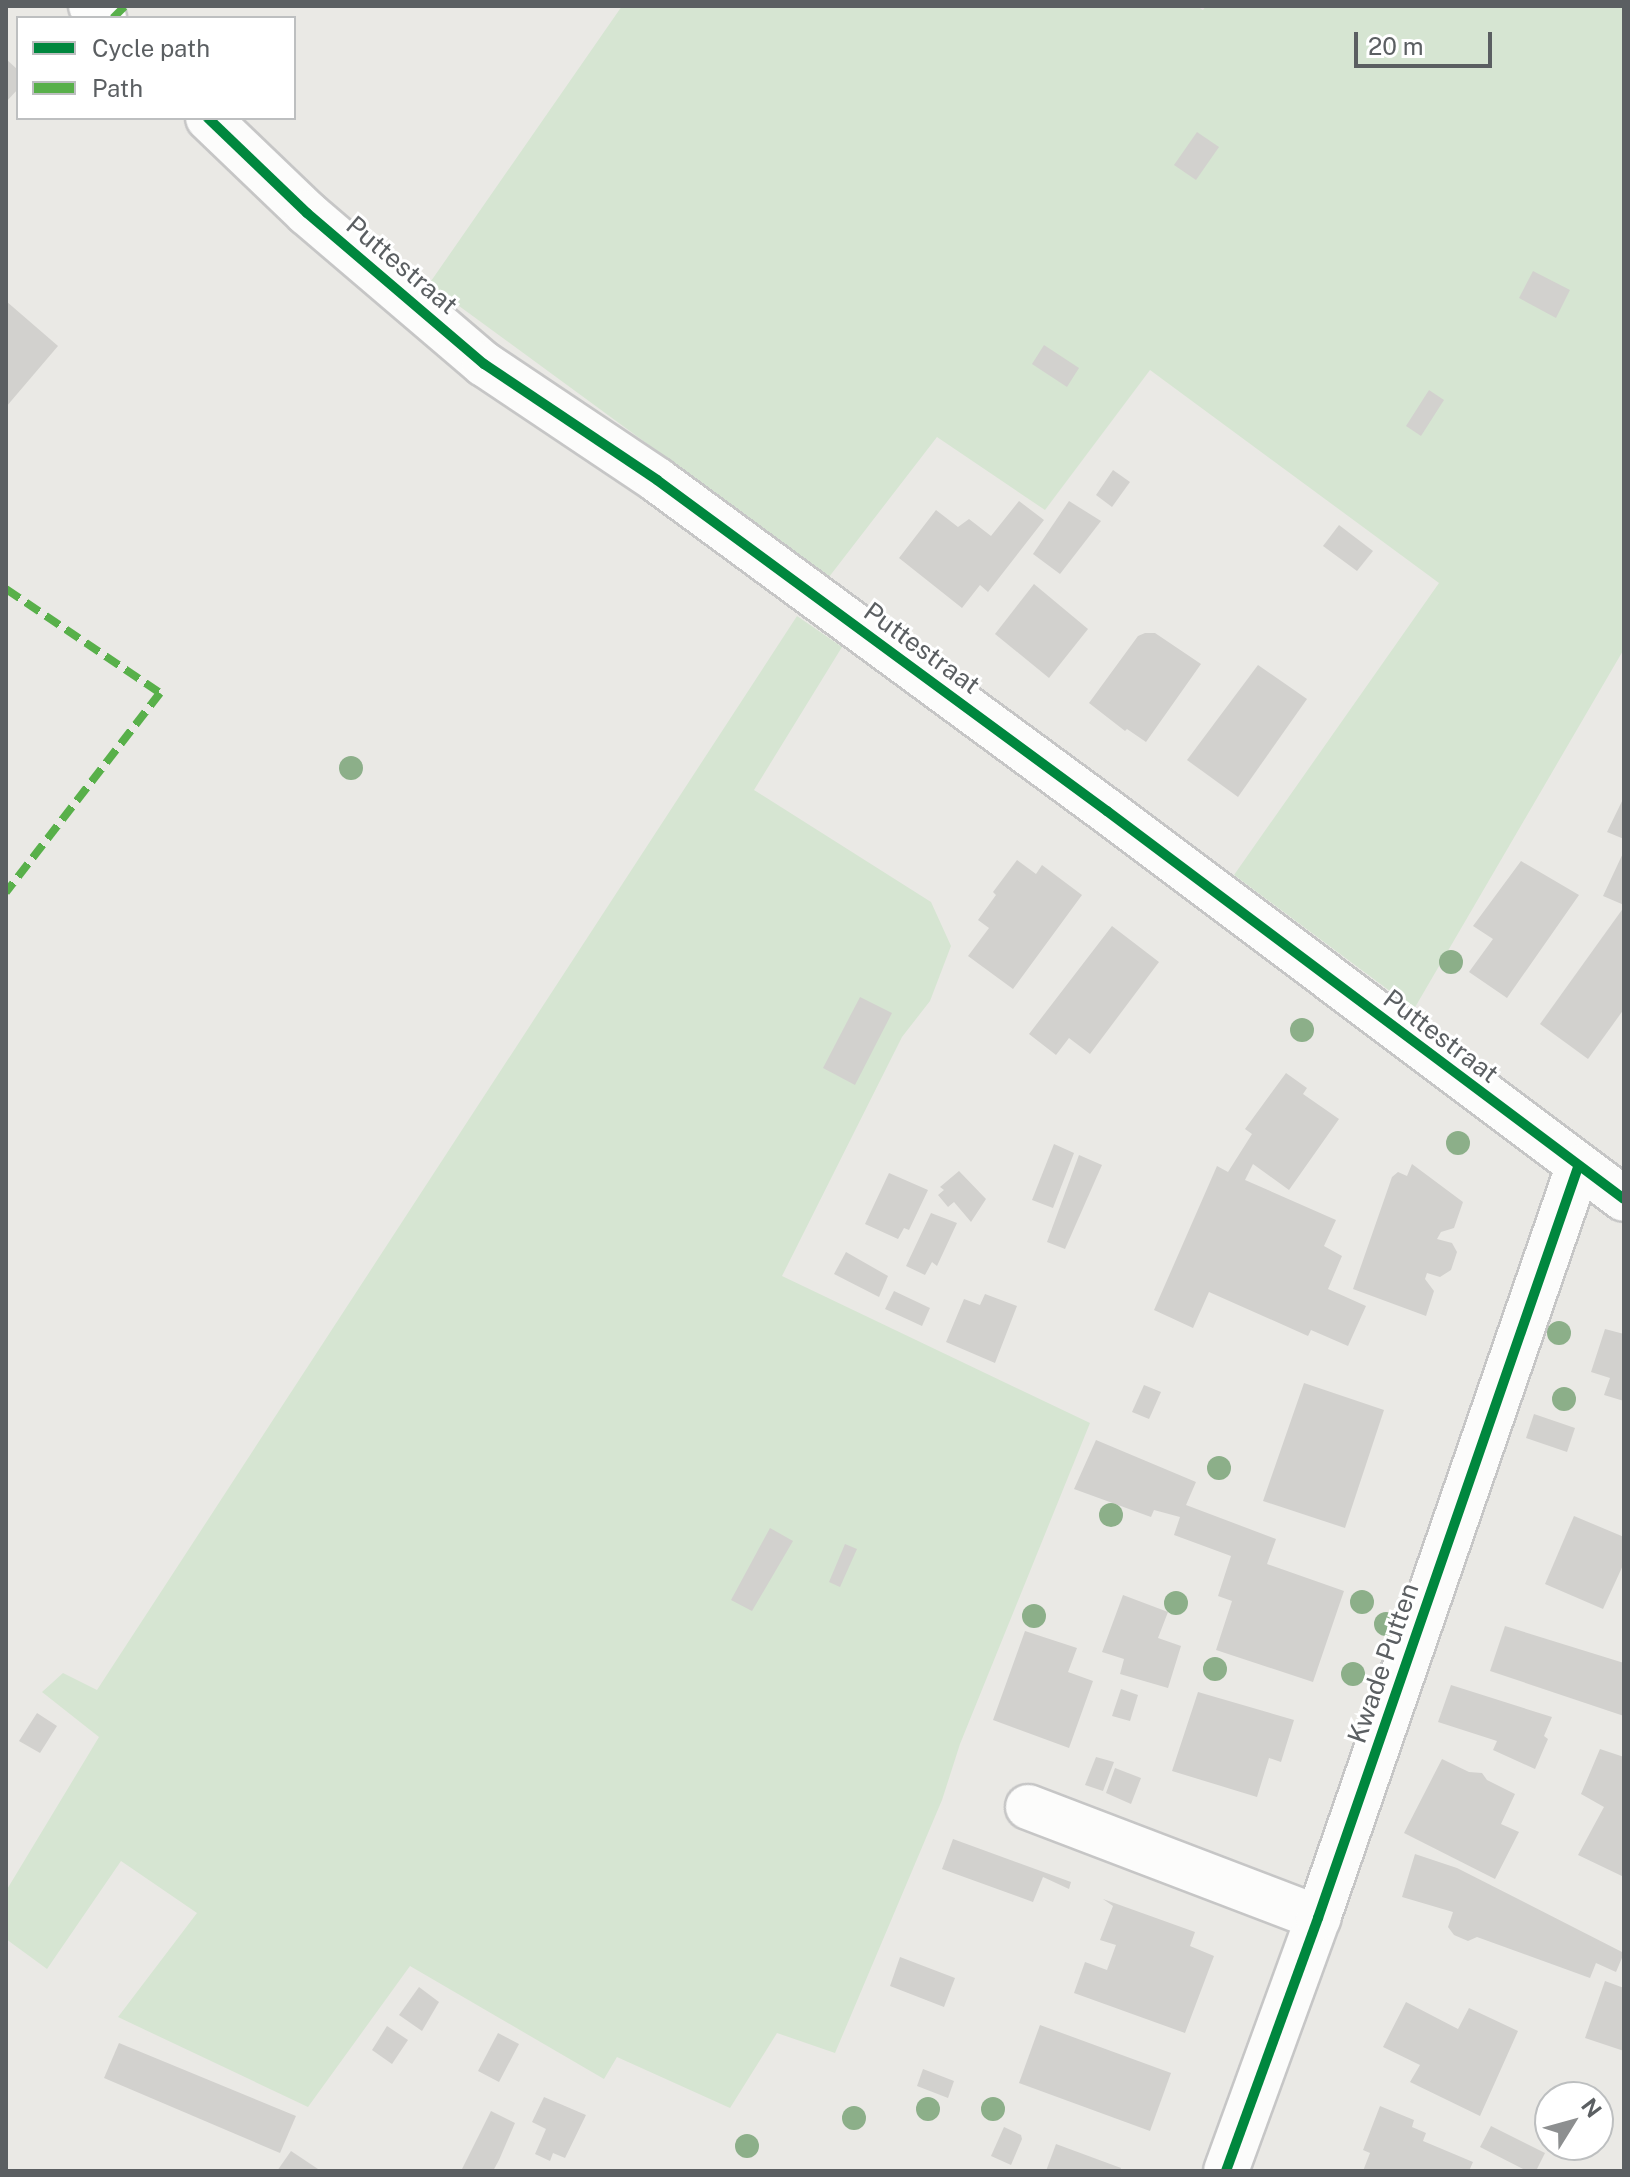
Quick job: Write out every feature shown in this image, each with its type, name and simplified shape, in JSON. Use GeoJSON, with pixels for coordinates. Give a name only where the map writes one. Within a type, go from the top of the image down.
{"type":"FeatureCollection","features":[{"type":"Feature","properties":{"kind":"street","name":"Puttestraat"},"geometry":{"type":"LineString","coordinates":[[210,120],[307,213],[484,364],[657,480],[1004,735],[1624,1199]]}},
{"type":"Feature","properties":{"kind":"street","name":"Kwade Putten"},"geometry":{"type":"LineString","coordinates":[[1226,2171],[1318,1918],[1578,1167]]}},
{"type":"Feature","properties":{"kind":"street"},"geometry":{"type":"LineString","coordinates":[[1028,1807],[1318,1918]]}},
{"type":"Feature","properties":{"kind":"green space"},"geometry":{"type":"Polygon","coordinates":[[[622,6],[1196,6],[1203,10],[1206,6],[1624,6],[1624,649],[1414,1009],[1234,875],[1439,583],[1150,370],[1045,510],[937,437],[829,577],[429,284],[622,6]]]}},
{"type":"Feature","properties":{"kind":"green space"},"geometry":{"type":"Polygon","coordinates":[[[797,616],[842,647],[754,790],[931,902],[951,946],[930,1001],[902,1037],[782,1276],[1090,1423],[960,1744],[942,1800],[835,2053],[777,2033],[730,2108],[617,2057],[604,2079],[410,1966],[308,2107],[118,2017],[197,1913],[121,1861],[47,1969],[6,1939],[6,1891],[99,1737],[42,1692],[63,1673],[97,1690],[797,616]]]}},
{"type":"Feature","properties":{"kind":"building"},"geometry":{"type":"Polygon","coordinates":[[[6,59],[16,68],[16,91],[6,102],[6,59]]]}},
{"type":"Feature","properties":{"kind":"building"},"geometry":{"type":"Polygon","coordinates":[[[1197,132],[1219,147],[1196,180],[1174,165],[1197,132]]]}},
{"type":"Feature","properties":{"kind":"building"},"geometry":{"type":"Polygon","coordinates":[[[1533,271],[1570,290],[1556,318],[1519,298],[1533,271]]]}},
{"type":"Feature","properties":{"kind":"building"},"geometry":{"type":"Polygon","coordinates":[[[6,301],[58,346],[6,407],[6,301]]]}},
{"type":"Feature","properties":{"kind":"building"},"geometry":{"type":"Polygon","coordinates":[[[1044,345],[1079,368],[1067,387],[1032,364],[1044,345]]]}},
{"type":"Feature","properties":{"kind":"building"},"geometry":{"type":"Polygon","coordinates":[[[1429,390],[1444,400],[1421,436],[1406,426],[1429,390]]]}},
{"type":"Feature","properties":{"kind":"building"},"geometry":{"type":"Polygon","coordinates":[[[1113,470],[1130,482],[1112,507],[1096,495],[1113,470]]]}},
{"type":"Feature","properties":{"kind":"building"},"geometry":{"type":"Polygon","coordinates":[[[1019,501],[1044,520],[988,592],[980,585],[962,608],[899,558],[936,510],[958,527],[969,519],[991,536],[1019,501]]]}},
{"type":"Feature","properties":{"kind":"building"},"geometry":{"type":"Polygon","coordinates":[[[1069,501],[1101,521],[1060,574],[1033,554],[1069,501]]]}},
{"type":"Feature","properties":{"kind":"building"},"geometry":{"type":"Polygon","coordinates":[[[1339,525],[1373,551],[1357,571],[1323,546],[1339,525]]]}},
{"type":"Feature","properties":{"kind":"building"},"geometry":{"type":"Polygon","coordinates":[[[1034,584],[1088,629],[1049,678],[995,634],[1034,584]]]}},
{"type":"Feature","properties":{"kind":"building"},"geometry":{"type":"Polygon","coordinates":[[[1155,633],[1201,664],[1146,742],[1127,729],[1125,731],[1089,703],[1138,636],[1155,633]]]}},
{"type":"Feature","properties":{"kind":"building"},"geometry":{"type":"Polygon","coordinates":[[[1258,665],[1307,699],[1238,797],[1187,760],[1258,665]]]}},
{"type":"Feature","properties":{"kind":"building"},"geometry":{"type":"Polygon","coordinates":[[[1624,797],[1624,839],[1607,832],[1624,797]]]}},
{"type":"Feature","properties":{"kind":"building"},"geometry":{"type":"Polygon","coordinates":[[[1624,851],[1624,905],[1603,896],[1624,851]]]}},
{"type":"Feature","properties":{"kind":"building"},"geometry":{"type":"Polygon","coordinates":[[[1017,860],[1036,874],[1042,865],[1082,895],[1013,989],[968,956],[989,928],[978,920],[996,895],[993,892],[1017,860]]]}},
{"type":"Feature","properties":{"kind":"building"},"geometry":{"type":"Polygon","coordinates":[[[1521,861],[1579,895],[1507,998],[1469,972],[1493,939],[1473,926],[1521,861]]]}},
{"type":"Feature","properties":{"kind":"building"},"geometry":{"type":"Polygon","coordinates":[[[1624,907],[1624,1009],[1588,1059],[1540,1024],[1624,907]]]}},
{"type":"Feature","properties":{"kind":"building"},"geometry":{"type":"Polygon","coordinates":[[[1112,926],[1159,962],[1090,1054],[1069,1038],[1056,1055],[1029,1034],[1112,926]]]}},
{"type":"Feature","properties":{"kind":"building"},"geometry":{"type":"Polygon","coordinates":[[[860,997],[892,1013],[855,1085],[823,1068],[860,997]]]}},
{"type":"Feature","properties":{"kind":"building"},"geometry":{"type":"Polygon","coordinates":[[[1286,1073],[1307,1088],[1303,1094],[1339,1119],[1289,1190],[1253,1164],[1245,1180],[1336,1220],[1324,1246],[1342,1256],[1328,1289],[1366,1306],[1348,1346],[1311,1330],[1308,1336],[1209,1292],[1193,1328],[1154,1310],[1217,1166],[1228,1172],[1252,1134],[1245,1129],[1286,1073]]]}},
{"type":"Feature","properties":{"kind":"building"},"geometry":{"type":"Polygon","coordinates":[[[1054,1144],[1074,1153],[1053,1208],[1032,1200],[1054,1144]]]}},
{"type":"Feature","properties":{"kind":"building"},"geometry":{"type":"Polygon","coordinates":[[[1079,1155],[1102,1165],[1065,1249],[1047,1242],[1079,1155]]]}},
{"type":"Feature","properties":{"kind":"building"},"geometry":{"type":"Polygon","coordinates":[[[1412,1164],[1463,1202],[1454,1228],[1441,1232],[1437,1239],[1452,1243],[1457,1252],[1451,1270],[1440,1277],[1427,1273],[1425,1279],[1434,1291],[1426,1316],[1353,1289],[1392,1177],[1398,1172],[1407,1176],[1412,1164]]]}},
{"type":"Feature","properties":{"kind":"building"},"geometry":{"type":"Polygon","coordinates":[[[959,1171],[986,1199],[971,1222],[954,1202],[948,1207],[938,1195],[944,1190],[940,1187],[959,1171]]]}},
{"type":"Feature","properties":{"kind":"building"},"geometry":{"type":"Polygon","coordinates":[[[889,1173],[928,1190],[909,1230],[904,1228],[898,1239],[865,1224],[889,1173]]]}},
{"type":"Feature","properties":{"kind":"building"},"geometry":{"type":"Polygon","coordinates":[[[931,1213],[957,1223],[937,1266],[932,1262],[925,1275],[906,1266],[931,1213]]]}},
{"type":"Feature","properties":{"kind":"building"},"geometry":{"type":"Polygon","coordinates":[[[846,1252],[888,1276],[879,1297],[834,1274],[846,1252]]]}},
{"type":"Feature","properties":{"kind":"building"},"geometry":{"type":"Polygon","coordinates":[[[894,1291],[930,1308],[922,1326],[885,1309],[894,1291]]]}},
{"type":"Feature","properties":{"kind":"building"},"geometry":{"type":"Polygon","coordinates":[[[985,1294],[1017,1306],[995,1363],[946,1342],[964,1299],[980,1305],[985,1294]]]}},
{"type":"Feature","properties":{"kind":"building"},"geometry":{"type":"Polygon","coordinates":[[[1605,1329],[1624,1334],[1624,1401],[1604,1395],[1610,1378],[1591,1372],[1605,1329]]]}},
{"type":"Feature","properties":{"kind":"building"},"geometry":{"type":"Polygon","coordinates":[[[1304,1383],[1384,1410],[1345,1528],[1263,1501],[1304,1383]]]}},
{"type":"Feature","properties":{"kind":"building"},"geometry":{"type":"Polygon","coordinates":[[[1144,1385],[1161,1392],[1149,1419],[1132,1412],[1144,1385]]]}},
{"type":"Feature","properties":{"kind":"building"},"geometry":{"type":"Polygon","coordinates":[[[1534,1414],[1575,1428],[1567,1452],[1526,1438],[1534,1414]]]}},
{"type":"Feature","properties":{"kind":"building"},"geometry":{"type":"Polygon","coordinates":[[[1096,1440],[1196,1482],[1186,1505],[1276,1539],[1267,1564],[1344,1591],[1313,1682],[1216,1650],[1232,1601],[1218,1596],[1231,1556],[1174,1535],[1180,1517],[1154,1510],[1151,1517],[1074,1489],[1096,1440]]]}},
{"type":"Feature","properties":{"kind":"building"},"geometry":{"type":"Polygon","coordinates":[[[1574,1516],[1624,1537],[1624,1563],[1603,1609],[1545,1584],[1574,1516]]]}},
{"type":"Feature","properties":{"kind":"building"},"geometry":{"type":"Polygon","coordinates":[[[770,1528],[793,1541],[752,1611],[731,1600],[770,1528]]]}},
{"type":"Feature","properties":{"kind":"building"},"geometry":{"type":"Polygon","coordinates":[[[845,1544],[857,1549],[840,1587],[829,1582],[845,1544]]]}},
{"type":"Feature","properties":{"kind":"building"},"geometry":{"type":"Polygon","coordinates":[[[1123,1595],[1168,1612],[1158,1638],[1181,1646],[1168,1688],[1120,1674],[1124,1659],[1102,1652],[1123,1595]]]}},
{"type":"Feature","properties":{"kind":"building"},"geometry":{"type":"Polygon","coordinates":[[[1505,1626],[1624,1663],[1624,1716],[1490,1671],[1505,1626]]]}},
{"type":"Feature","properties":{"kind":"building"},"geometry":{"type":"Polygon","coordinates":[[[1025,1631],[1077,1648],[1068,1672],[1093,1681],[1069,1748],[993,1720],[1025,1631]]]}},
{"type":"Feature","properties":{"kind":"building"},"geometry":{"type":"Polygon","coordinates":[[[1451,1685],[1552,1717],[1544,1736],[1548,1739],[1535,1769],[1493,1750],[1497,1741],[1438,1722],[1451,1685]]]}},
{"type":"Feature","properties":{"kind":"building"},"geometry":{"type":"Polygon","coordinates":[[[1121,1689],[1138,1695],[1130,1721],[1112,1716],[1121,1689]]]}},
{"type":"Feature","properties":{"kind":"building"},"geometry":{"type":"Polygon","coordinates":[[[1198,1692],[1294,1720],[1281,1762],[1269,1758],[1257,1797],[1172,1771],[1198,1692]]]}},
{"type":"Feature","properties":{"kind":"building"},"geometry":{"type":"Polygon","coordinates":[[[37,1713],[57,1726],[40,1753],[19,1741],[37,1713]]]}},
{"type":"Feature","properties":{"kind":"building"},"geometry":{"type":"Polygon","coordinates":[[[1600,1749],[1624,1757],[1624,1877],[1578,1855],[1604,1807],[1581,1794],[1600,1749]]]}},
{"type":"Feature","properties":{"kind":"building"},"geometry":{"type":"Polygon","coordinates":[[[1096,1757],[1114,1762],[1103,1791],[1085,1785],[1096,1757]]]}},
{"type":"Feature","properties":{"kind":"building"},"geometry":{"type":"Polygon","coordinates":[[[1442,1759],[1469,1772],[1482,1773],[1487,1780],[1515,1794],[1501,1824],[1519,1832],[1495,1879],[1404,1833],[1442,1759]]]}},
{"type":"Feature","properties":{"kind":"building"},"geometry":{"type":"Polygon","coordinates":[[[1115,1768],[1141,1778],[1131,1804],[1106,1793],[1115,1768]]]}},
{"type":"Feature","properties":{"kind":"building"},"geometry":{"type":"Polygon","coordinates":[[[953,1839],[1071,1882],[1069,1889],[1043,1877],[1033,1902],[942,1869],[953,1839]]]}},
{"type":"Feature","properties":{"kind":"building"},"geometry":{"type":"Polygon","coordinates":[[[1415,1854],[1457,1868],[1624,1953],[1616,1972],[1596,1963],[1590,1978],[1477,1937],[1468,1941],[1454,1935],[1448,1927],[1453,1912],[1402,1897],[1415,1854]]]}},
{"type":"Feature","properties":{"kind":"building"},"geometry":{"type":"Polygon","coordinates":[[[1103,1899],[1195,1932],[1190,1946],[1214,1956],[1185,2033],[1074,1993],[1085,1962],[1107,1970],[1116,1945],[1100,1940],[1113,1906],[1103,1899]]]}},
{"type":"Feature","properties":{"kind":"building"},"geometry":{"type":"Polygon","coordinates":[[[900,1957],[955,1978],[944,2007],[890,1986],[900,1957]]]}},
{"type":"Feature","properties":{"kind":"building"},"geometry":{"type":"Polygon","coordinates":[[[1605,1981],[1624,1988],[1624,2051],[1585,2038],[1605,1981]]]}},
{"type":"Feature","properties":{"kind":"building"},"geometry":{"type":"Polygon","coordinates":[[[419,1987],[439,2002],[422,2031],[399,2015],[419,1987]]]}},
{"type":"Feature","properties":{"kind":"building"},"geometry":{"type":"Polygon","coordinates":[[[1406,2002],[1458,2029],[1469,2008],[1518,2031],[1480,2116],[1410,2082],[1420,2065],[1383,2047],[1406,2002]]]}},
{"type":"Feature","properties":{"kind":"building"},"geometry":{"type":"Polygon","coordinates":[[[1040,2025],[1171,2073],[1150,2131],[1019,2083],[1040,2025]]]}},
{"type":"Feature","properties":{"kind":"building"},"geometry":{"type":"Polygon","coordinates":[[[387,2026],[408,2040],[392,2064],[372,2050],[387,2026]]]}},
{"type":"Feature","properties":{"kind":"building"},"geometry":{"type":"Polygon","coordinates":[[[498,2033],[519,2044],[499,2082],[478,2071],[498,2033]]]}},
{"type":"Feature","properties":{"kind":"building"},"geometry":{"type":"Polygon","coordinates":[[[119,2043],[296,2116],[280,2153],[104,2078],[119,2043]]]}},
{"type":"Feature","properties":{"kind":"building"},"geometry":{"type":"Polygon","coordinates":[[[923,2069],[954,2081],[948,2098],[917,2086],[923,2069]]]}},
{"type":"Feature","properties":{"kind":"building"},"geometry":{"type":"Polygon","coordinates":[[[544,2097],[586,2115],[565,2158],[553,2153],[550,2161],[535,2154],[546,2129],[532,2122],[544,2097]]]}},
{"type":"Feature","properties":{"kind":"building"},"geometry":{"type":"Polygon","coordinates":[[[1380,2106],[1414,2120],[1412,2127],[1426,2133],[1423,2141],[1473,2162],[1469,2171],[1363,2171],[1370,2153],[1363,2150],[1380,2106]]]}},
{"type":"Feature","properties":{"kind":"building"},"geometry":{"type":"Polygon","coordinates":[[[491,2111],[515,2123],[499,2160],[493,2171],[461,2171],[491,2111]]]}},
{"type":"Feature","properties":{"kind":"building"},"geometry":{"type":"Polygon","coordinates":[[[1491,2126],[1534,2148],[1534,2161],[1541,2161],[1536,2171],[1527,2171],[1480,2147],[1491,2126]]]}},
{"type":"Feature","properties":{"kind":"building"},"geometry":{"type":"Polygon","coordinates":[[[1004,2127],[1021,2135],[1022,2139],[1011,2165],[991,2156],[1004,2127]]]}},
{"type":"Feature","properties":{"kind":"building"},"geometry":{"type":"Polygon","coordinates":[[[1056,2144],[1121,2168],[1120,2171],[1046,2171],[1056,2144]]]}},
{"type":"Feature","properties":{"kind":"building"},"geometry":{"type":"Polygon","coordinates":[[[291,2151],[321,2171],[277,2171],[291,2151]]]}},
{"type":"Feature","properties":{"kind":"marked path"},"geometry":{"type":"LineString","coordinates":[[115,16],[125,6]]}},
{"type":"Feature","properties":{"kind":"marked path"},"geometry":{"type":"LineString","coordinates":[[6,589],[160,693],[6,892]]}},
{"type":"Feature","properties":{"kind":"cycle path"},"geometry":{"type":"LineString","coordinates":[[210,120],[307,213],[484,364],[657,480],[1107,811],[1624,1199]]}},
{"type":"Feature","properties":{"kind":"cycle path"},"geometry":{"type":"LineString","coordinates":[[1226,2171],[1318,1918],[1578,1167]]}}]}
